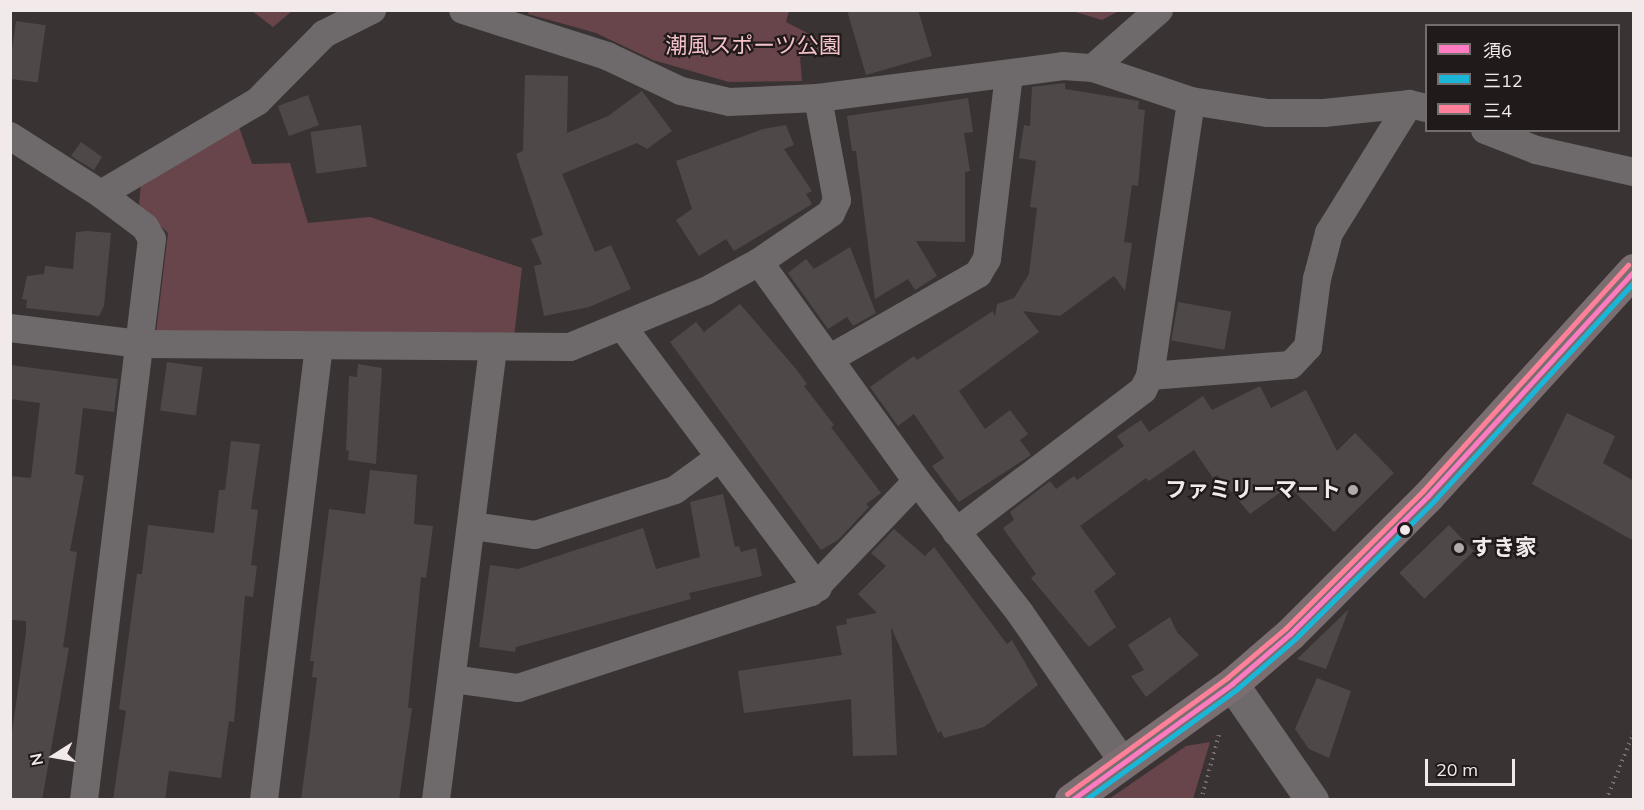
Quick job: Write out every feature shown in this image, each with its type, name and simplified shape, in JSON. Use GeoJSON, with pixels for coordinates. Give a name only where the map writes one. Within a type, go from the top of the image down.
{"type":"FeatureCollection","features":[{"type":"Feature","properties":{"kind":"highway"},"geometry":{"type":"LineString","coordinates":[[1071,800],[1232,684],[1290,634],[1428,496],[1634,270]]}},
{"type":"Feature","properties":{"kind":"street"},"geometry":{"type":"LineString","coordinates":[[101,194],[258,101],[324,34],[372,10]]}},
{"type":"Feature","properties":{"kind":"street"},"geometry":{"type":"LineString","coordinates":[[463,10],[608,56],[681,91],[729,102],[819,98],[1063,66],[1093,68],[1191,101],[1294,114],[1418,106]]}},
{"type":"Feature","properties":{"kind":"street"},"geometry":{"type":"LineString","coordinates":[[1093,68],[1159,10]]}},
{"type":"Feature","properties":{"kind":"street"},"geometry":{"type":"LineString","coordinates":[[829,358],[978,274],[987,259],[1009,74]]}},
{"type":"Feature","properties":{"kind":"street"},"geometry":{"type":"LineString","coordinates":[[10,328],[141,344],[570,348],[706,291],[759,262],[831,213],[837,200],[819,98]]}},
{"type":"Feature","properties":{"kind":"street"},"geometry":{"type":"LineString","coordinates":[[956,532],[1143,390],[1150,376],[1191,101]]}},
{"type":"Feature","properties":{"kind":"street"},"geometry":{"type":"LineString","coordinates":[[1150,376],[1291,365],[1308,347],[1317,279],[1329,233],[1418,106]]}},
{"type":"Feature","properties":{"kind":"street"},"geometry":{"type":"LineString","coordinates":[[1490,132],[1536,150],[1634,172]]}},
{"type":"Feature","properties":{"kind":"street"},"geometry":{"type":"LineString","coordinates":[[10,136],[101,194],[145,227],[152,239],[84,800]]}},
{"type":"Feature","properties":{"kind":"street"},"geometry":{"type":"LineString","coordinates":[[759,262],[917,481],[1020,613],[1123,762]]}},
{"type":"Feature","properties":{"kind":"street"},"geometry":{"type":"LineString","coordinates":[[622,326],[818,588]]}},
{"type":"Feature","properties":{"kind":"street"},"geometry":{"type":"LineString","coordinates":[[264,800],[320,346]]}},
{"type":"Feature","properties":{"kind":"street"},"geometry":{"type":"LineString","coordinates":[[436,800],[473,526],[493,348]]}},
{"type":"Feature","properties":{"kind":"street"},"geometry":{"type":"LineString","coordinates":[[473,526],[535,535],[675,490],[719,458]]}},
{"type":"Feature","properties":{"kind":"street"},"geometry":{"type":"LineString","coordinates":[[452,679],[518,688],[818,588],[917,481]]}},
{"type":"Feature","properties":{"kind":"street"},"geometry":{"type":"LineString","coordinates":[[1232,684],[1312,800]]}},
{"type":"Feature","properties":{"kind":"path"},"geometry":{"type":"LineString","coordinates":[[1201,800],[1220,730]]}},
{"type":"Feature","properties":{"kind":"path"},"geometry":{"type":"LineString","coordinates":[[1606,800],[1634,732]]}},
{"type":"Feature","properties":{"kind":"green space"},"geometry":{"type":"Polygon","coordinates":[[[252,11],[292,11],[273,27],[252,11]]]}},
{"type":"Feature","properties":{"kind":"green space","name":"潮風スポーツ公園"},"geometry":{"type":"Polygon","coordinates":[[[529,11],[789,11],[786,22],[817,38],[821,52],[800,57],[802,81],[729,82],[653,60],[596,33],[528,14],[529,11]]]}},
{"type":"Feature","properties":{"kind":"green space"},"geometry":{"type":"Polygon","coordinates":[[[1072,11],[1119,11],[1102,20],[1072,11]]]}},
{"type":"Feature","properties":{"kind":"green space"},"geometry":{"type":"Polygon","coordinates":[[[239,127],[252,164],[290,163],[308,223],[370,217],[522,268],[514,337],[156,333],[168,233],[139,205],[141,183],[239,127]]]}},
{"type":"Feature","properties":{"kind":"green space"},"geometry":{"type":"Polygon","coordinates":[[[1210,742],[1193,799],[1109,799],[1186,746],[1210,742]]]}},
{"type":"Feature","properties":{"kind":"building"},"geometry":{"type":"Polygon","coordinates":[[[847,10],[918,10],[932,56],[866,75],[847,10]]]}},
{"type":"Feature","properties":{"kind":"building"},"geometry":{"type":"Polygon","coordinates":[[[16,21],[46,25],[38,83],[10,79],[16,21]]]}},
{"type":"Feature","properties":{"kind":"building"},"geometry":{"type":"Polygon","coordinates":[[[525,75],[568,76],[567,133],[608,116],[642,91],[672,131],[647,149],[637,143],[562,174],[595,252],[611,245],[631,289],[589,307],[544,316],[534,266],[542,264],[531,239],[543,235],[516,154],[523,151],[525,75]]]}},
{"type":"Feature","properties":{"kind":"building"},"geometry":{"type":"Polygon","coordinates":[[[1065,83],[1065,89],[1139,101],[1138,109],[1145,110],[1138,186],[1132,185],[1124,242],[1132,243],[1125,291],[1114,276],[1060,316],[1023,311],[1039,332],[959,391],[985,429],[1010,410],[1028,434],[1020,440],[1031,455],[959,502],[932,466],[944,458],[914,414],[898,426],[870,387],[914,356],[917,360],[993,311],[995,317],[997,304],[1014,298],[1029,274],[1037,208],[1030,207],[1036,161],[1019,158],[1024,125],[1030,126],[1032,87],[1065,83]]]}},
{"type":"Feature","properties":{"kind":"building"},"geometry":{"type":"Polygon","coordinates":[[[308,95],[319,125],[289,136],[278,106],[308,95]]]}},
{"type":"Feature","properties":{"kind":"building"},"geometry":{"type":"Polygon","coordinates":[[[968,98],[973,132],[964,133],[970,171],[965,172],[965,242],[916,241],[937,276],[915,290],[908,279],[875,299],[856,151],[852,151],[847,116],[968,98]]]}},
{"type":"Feature","properties":{"kind":"building"},"geometry":{"type":"Polygon","coordinates":[[[361,125],[367,167],[316,174],[310,132],[361,125]]]}},
{"type":"Feature","properties":{"kind":"building"},"geometry":{"type":"Polygon","coordinates":[[[786,125],[794,145],[784,149],[812,191],[806,194],[812,204],[734,251],[726,239],[699,256],[676,220],[692,209],[676,161],[763,129],[786,125]]]}},
{"type":"Feature","properties":{"kind":"building"},"geometry":{"type":"Polygon","coordinates":[[[81,142],[102,157],[94,170],[71,156],[81,142]]]}},
{"type":"Feature","properties":{"kind":"building"},"geometry":{"type":"Polygon","coordinates":[[[76,232],[111,233],[104,306],[99,316],[26,308],[27,300],[22,299],[27,276],[44,274],[45,266],[73,269],[76,232]]]}},
{"type":"Feature","properties":{"kind":"building"},"geometry":{"type":"Polygon","coordinates":[[[850,247],[876,313],[853,326],[847,317],[828,329],[788,273],[806,259],[814,269],[850,247]]]}},
{"type":"Feature","properties":{"kind":"building"},"geometry":{"type":"Polygon","coordinates":[[[1178,302],[1231,311],[1224,350],[1171,340],[1178,302]]]}},
{"type":"Feature","properties":{"kind":"building"},"geometry":{"type":"Polygon","coordinates":[[[740,304],[796,369],[807,384],[804,386],[834,425],[831,427],[881,493],[866,504],[869,507],[838,540],[821,550],[670,342],[696,322],[704,332],[740,304]]]}},
{"type":"Feature","properties":{"kind":"building"},"geometry":{"type":"Polygon","coordinates":[[[167,362],[203,367],[196,416],[160,411],[167,362]]]}},
{"type":"Feature","properties":{"kind":"building"},"geometry":{"type":"Polygon","coordinates":[[[358,364],[382,368],[376,464],[348,460],[349,451],[346,450],[349,376],[357,377],[358,364]]]}},
{"type":"Feature","properties":{"kind":"building"},"geometry":{"type":"Polygon","coordinates":[[[10,365],[118,379],[114,412],[83,408],[75,474],[84,476],[70,551],[77,552],[63,647],[69,648],[42,800],[10,800],[10,746],[26,621],[10,620],[10,476],[31,478],[40,403],[10,399],[10,365]]]}},
{"type":"Feature","properties":{"kind":"building"},"geometry":{"type":"Polygon","coordinates":[[[1260,386],[1271,408],[1306,390],[1337,451],[1355,433],[1394,473],[1334,532],[1289,486],[1250,514],[1217,475],[1213,478],[1194,450],[1149,481],[1146,478],[1080,526],[1116,574],[1094,591],[1116,627],[1089,647],[1031,578],[1036,574],[1003,528],[1014,520],[1010,512],[1050,481],[1056,489],[1074,476],[1077,480],[1124,446],[1117,436],[1141,420],[1149,432],[1203,396],[1212,410],[1260,386]]]}},
{"type":"Feature","properties":{"kind":"building"},"geometry":{"type":"Polygon","coordinates":[[[1567,413],[1615,436],[1603,463],[1634,481],[1634,541],[1532,484],[1567,413]]]}},
{"type":"Feature","properties":{"kind":"building"},"geometry":{"type":"Polygon","coordinates":[[[231,441],[260,444],[251,509],[258,510],[251,565],[257,566],[253,597],[245,596],[234,722],[229,721],[221,778],[169,771],[165,800],[113,800],[126,711],[119,709],[137,574],[142,574],[148,525],[214,533],[219,490],[225,490],[231,441]]]}},
{"type":"Feature","properties":{"kind":"building"},"geometry":{"type":"Polygon","coordinates":[[[370,470],[417,475],[414,524],[433,526],[426,578],[421,577],[408,708],[412,708],[399,800],[301,800],[317,678],[312,677],[314,661],[310,661],[329,509],[365,514],[370,470]]]}},
{"type":"Feature","properties":{"kind":"building"},"geometry":{"type":"Polygon","coordinates":[[[723,494],[735,547],[739,546],[741,552],[756,548],[762,576],[689,593],[691,599],[516,647],[515,652],[479,647],[490,565],[518,569],[643,528],[656,569],[700,557],[690,502],[723,494]]]}},
{"type":"Feature","properties":{"kind":"building"},"geometry":{"type":"Polygon","coordinates":[[[1449,525],[1474,551],[1424,599],[1399,573],[1449,525]]]}},
{"type":"Feature","properties":{"kind":"building"},"geometry":{"type":"Polygon","coordinates":[[[894,529],[925,556],[934,547],[1007,644],[1012,640],[1038,685],[984,727],[944,738],[941,731],[938,733],[891,627],[897,755],[853,756],[851,699],[744,713],[738,671],[842,655],[836,626],[847,624],[846,619],[877,613],[858,594],[886,566],[871,553],[894,529]]]}},
{"type":"Feature","properties":{"kind":"building"},"geometry":{"type":"Polygon","coordinates":[[[1349,609],[1326,669],[1297,659],[1349,609]]]}},
{"type":"Feature","properties":{"kind":"building"},"geometry":{"type":"Polygon","coordinates":[[[1170,617],[1177,632],[1199,655],[1146,697],[1131,676],[1144,670],[1128,645],[1170,617]]]}},
{"type":"Feature","properties":{"kind":"building"},"geometry":{"type":"Polygon","coordinates":[[[1317,678],[1351,691],[1329,758],[1309,749],[1295,729],[1317,678]]]}},
{"type":"Feature","properties":{"kind":"transit line","name":"三4"},"geometry":{"type":"LineString","coordinates":[[1067,794],[1227,678],[1285,629],[1423,491],[1628,265]]}},
{"type":"Feature","properties":{"kind":"transit line","name":"須6"},"geometry":{"type":"LineString","coordinates":[[1072,800],[1232,684],[1290,634],[1428,496],[1634,271]]}},
{"type":"Feature","properties":{"kind":"transit line","name":"三12"},"geometry":{"type":"LineString","coordinates":[[1085,800],[1236,690],[1295,639],[1434,501],[1634,282]]}},
{"type":"Feature","properties":{"kind":"place","name":"ファミリーマート"},"geometry":{"type":"Point","coordinates":[1353,490]}},
{"type":"Feature","properties":{"kind":"place","name":"すき家"},"geometry":{"type":"Point","coordinates":[1459,548]}}]}
